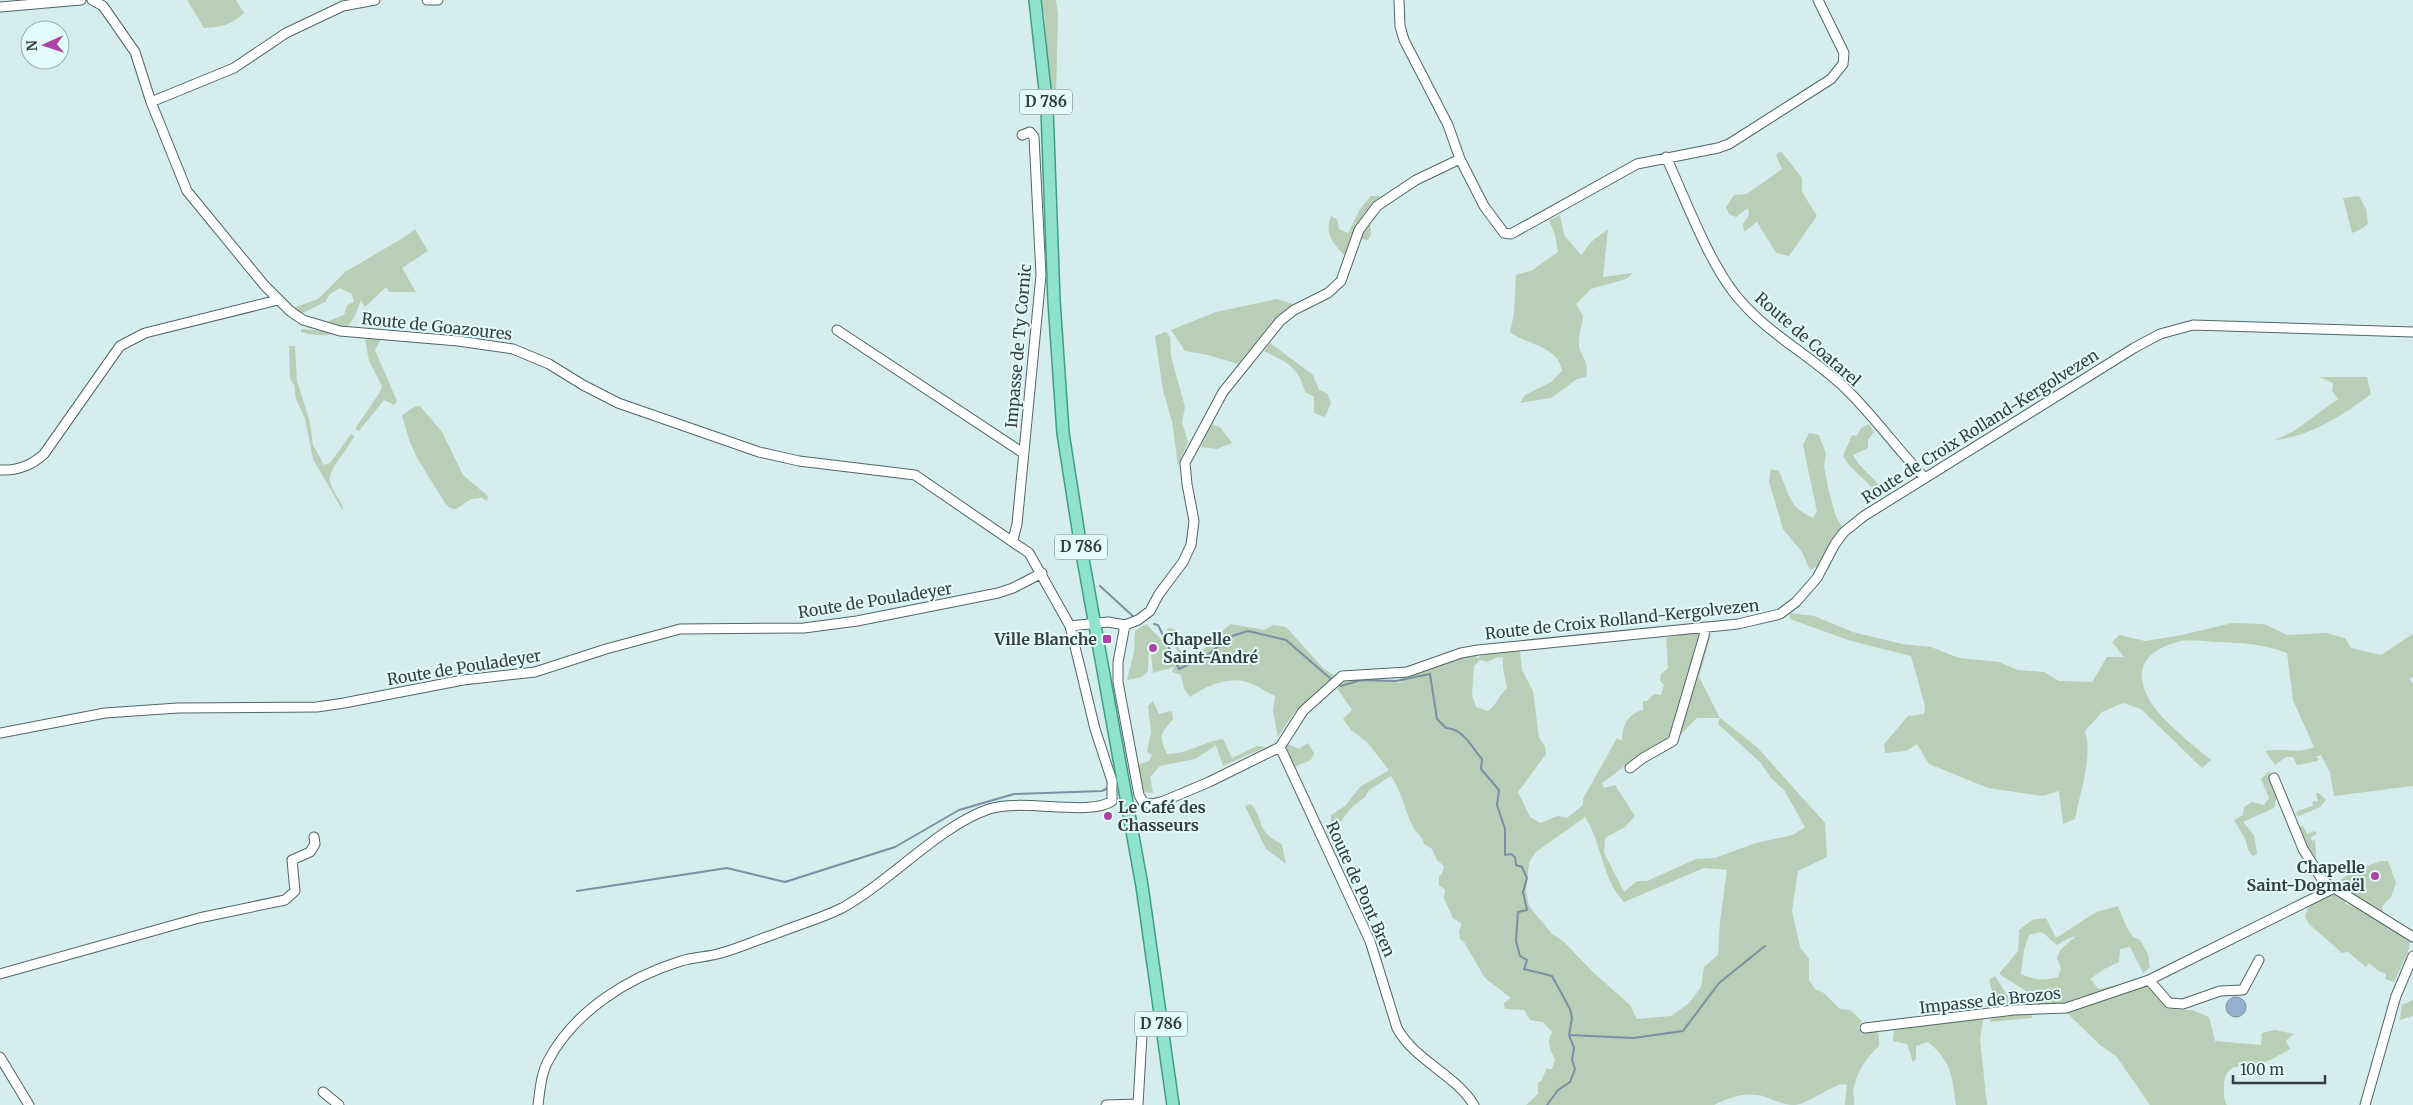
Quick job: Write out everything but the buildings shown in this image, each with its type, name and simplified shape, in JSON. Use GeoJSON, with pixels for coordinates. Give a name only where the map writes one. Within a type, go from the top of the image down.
{"type":"FeatureCollection","features":[{"type":"Feature","properties":{"kind":"main road","name":"D 786"},"geometry":{"type":"LineString","coordinates":[[1035,0],[1047,108],[1054,301],[1063,433],[1150,943],[1173,1105]]}},
{"type":"Feature","properties":{"kind":"street"},"geometry":{"type":"LineString","coordinates":[[0,7],[81,0]]}},
{"type":"Feature","properties":{"kind":"street","name":"Route de Goazoures"},"geometry":{"type":"LineString","coordinates":[[92,0],[103,6],[135,52],[151,102],[187,191],[224,238],[278,300],[290,311],[310,323],[340,331],[458,341],[513,349],[549,364],[583,385],[618,403],[759,452],[799,461],[914,475],[976,518],[1013,540],[1033,557],[1070,626],[1095,729],[1112,781],[1112,800],[1098,806],[1026,804],[1009,805],[988,810],[941,837],[865,895],[840,909],[816,920],[722,953],[682,961],[632,980],[601,1001],[555,1049],[547,1062],[542,1078],[538,1105]]}},
{"type":"Feature","properties":{"kind":"street"},"geometry":{"type":"LineString","coordinates":[[151,102],[234,68],[286,33],[343,6],[375,0]]}},
{"type":"Feature","properties":{"kind":"street"},"geometry":{"type":"LineString","coordinates":[[427,0],[438,0]]}},
{"type":"Feature","properties":{"kind":"street"},"geometry":{"type":"LineString","coordinates":[[1399,0],[1400,26],[1404,40],[1448,125],[1460,159],[1496,224],[1504,233],[1511,234],[1520,231],[1547,213],[1636,164],[1718,148],[1729,144],[1836,74],[1843,64],[1844,53],[1818,0]]}},
{"type":"Feature","properties":{"kind":"street","name":"Impasse de Ty Cornic"},"geometry":{"type":"LineString","coordinates":[[1013,540],[1017,524],[1041,275],[1034,137],[1030,132],[1022,135]]}},
{"type":"Feature","properties":{"kind":"street","name":"Route de Coatarel"},"geometry":{"type":"LineString","coordinates":[[1666,157],[1717,265],[1738,297],[1771,330],[1846,389],[1924,477]]}},
{"type":"Feature","properties":{"kind":"street"},"geometry":{"type":"LineString","coordinates":[[1070,626],[1108,622],[1125,625],[1138,620],[1148,613],[1188,552],[1193,535],[1194,521],[1185,475],[1186,458],[1224,392],[1280,321],[1294,310],[1328,293],[1341,281],[1359,230],[1372,211],[1401,189],[1460,159]]}},
{"type":"Feature","properties":{"kind":"street"},"geometry":{"type":"LineString","coordinates":[[0,470],[12,470],[26,466],[44,454],[120,346],[144,333],[278,300]]}},
{"type":"Feature","properties":{"kind":"street","name":"Route de Croix Rolland-Kergolvezen"},"geometry":{"type":"LineString","coordinates":[[1280,747],[1303,711],[1346,675],[1407,672],[1461,653],[1478,650],[1754,622],[1780,614],[1789,608],[1813,583],[1844,532],[1864,516],[1924,477],[2134,348],[2160,334],[2193,325],[2413,332]]}},
{"type":"Feature","properties":{"kind":"street"},"geometry":{"type":"LineString","coordinates":[[837,330],[1023,454]]}},
{"type":"Feature","properties":{"kind":"street","name":"Route de Pouladeyer"},"geometry":{"type":"LineString","coordinates":[[0,733],[105,713],[178,708],[308,707],[344,703],[463,680],[535,672],[606,649],[680,629],[804,628],[858,621],[998,593],[1042,573]]}},
{"type":"Feature","properties":{"kind":"street"},"geometry":{"type":"LineString","coordinates":[[1109,701],[1118,676],[1125,625]]}},
{"type":"Feature","properties":{"kind":"street"},"geometry":{"type":"LineString","coordinates":[[1630,768],[1643,758],[1673,742],[1705,627]]}},
{"type":"Feature","properties":{"kind":"street"},"geometry":{"type":"LineString","coordinates":[[1118,676],[1136,785],[1140,798],[1147,804],[1159,803],[1209,782],[1280,747]]}},
{"type":"Feature","properties":{"kind":"street","name":"Route de Pont Bren"},"geometry":{"type":"LineString","coordinates":[[1280,747],[1370,941],[1401,1034],[1415,1052],[1468,1096],[1474,1105]]}},
{"type":"Feature","properties":{"kind":"street"},"geometry":{"type":"LineString","coordinates":[[2274,778],[2303,849],[2323,881],[2413,937]]}},
{"type":"Feature","properties":{"kind":"street"},"geometry":{"type":"LineString","coordinates":[[0,974],[199,918],[285,900],[295,891],[292,860],[310,852],[315,844],[314,838]]}},
{"type":"Feature","properties":{"kind":"street","name":"Impasse de Brozos"},"geometry":{"type":"LineString","coordinates":[[1865,1028],[2014,1010],[2066,1008],[2149,980],[2332,888]]}},
{"type":"Feature","properties":{"kind":"street"},"geometry":{"type":"LineString","coordinates":[[2365,1105],[2396,996],[2413,956]]}},
{"type":"Feature","properties":{"kind":"street"},"geometry":{"type":"LineString","coordinates":[[2149,980],[2169,1003],[2183,1004],[2220,991],[2243,990],[2259,960]]}},
{"type":"Feature","properties":{"kind":"street"},"geometry":{"type":"LineString","coordinates":[[1106,1105],[1138,1104],[1142,1035]]}},
{"type":"Feature","properties":{"kind":"street"},"geometry":{"type":"LineString","coordinates":[[0,1057],[29,1105]]}},
{"type":"Feature","properties":{"kind":"street"},"geometry":{"type":"LineString","coordinates":[[323,1092],[339,1105]]}},
{"type":"Feature","properties":{"kind":"green space"},"geometry":{"type":"Polygon","coordinates":[[[187,0],[236,0],[244,13],[226,25],[204,28],[187,0]]]}},
{"type":"Feature","properties":{"kind":"green space"},"geometry":{"type":"Polygon","coordinates":[[[1041,0],[1056,0],[1058,14],[1056,98],[1051,106],[1045,18],[1041,0]]]}},
{"type":"Feature","properties":{"kind":"green space"},"geometry":{"type":"Polygon","coordinates":[[[1781,151],[1802,178],[1802,192],[1817,216],[1789,256],[1776,253],[1757,222],[1744,232],[1743,224],[1749,215],[1748,208],[1736,217],[1729,214],[1726,207],[1734,195],[1747,194],[1782,169],[1776,155],[1781,151]]]}},
{"type":"Feature","properties":{"kind":"green space"},"geometry":{"type":"Polygon","coordinates":[[[1371,196],[1380,196],[1377,216],[1370,223],[1371,235],[1368,240],[1352,238],[1344,255],[1333,242],[1329,233],[1331,216],[1337,219],[1339,229],[1348,233],[1360,209],[1371,196]]]}},
{"type":"Feature","properties":{"kind":"green space"},"geometry":{"type":"Polygon","coordinates":[[[2359,196],[2366,209],[2368,223],[2363,228],[2352,233],[2343,198],[2359,196]]]}},
{"type":"Feature","properties":{"kind":"green space"},"geometry":{"type":"Polygon","coordinates":[[[1560,215],[1564,235],[1581,255],[1591,242],[1608,229],[1603,277],[1633,273],[1626,279],[1591,289],[1576,304],[1583,316],[1579,345],[1586,362],[1586,377],[1577,379],[1551,398],[1520,403],[1525,395],[1551,382],[1562,371],[1560,363],[1549,351],[1510,332],[1514,314],[1516,275],[1531,271],[1558,252],[1555,235],[1549,220],[1560,215]]]}},
{"type":"Feature","properties":{"kind":"green space"},"geometry":{"type":"Polygon","coordinates":[[[415,229],[428,251],[402,268],[416,292],[389,292],[386,287],[365,307],[361,300],[353,320],[341,331],[328,335],[314,335],[301,332],[301,329],[326,331],[326,322],[344,315],[347,305],[354,302],[352,294],[340,288],[330,294],[325,302],[301,314],[293,308],[318,299],[345,272],[415,229]]]}},
{"type":"Feature","properties":{"kind":"green space"},"geometry":{"type":"Polygon","coordinates":[[[1277,299],[1293,304],[1274,320],[1238,364],[1208,355],[1185,351],[1171,330],[1216,312],[1277,299]]]}},
{"type":"Feature","properties":{"kind":"green space"},"geometry":{"type":"Polygon","coordinates":[[[1166,332],[1170,337],[1171,356],[1185,407],[1182,422],[1188,442],[1178,466],[1172,421],[1163,391],[1155,336],[1166,332]]]}},
{"type":"Feature","properties":{"kind":"green space"},"geometry":{"type":"Polygon","coordinates":[[[369,337],[381,339],[375,350],[397,401],[394,405],[384,400],[359,431],[355,429],[382,386],[369,361],[365,340],[369,337]]]}},
{"type":"Feature","properties":{"kind":"green space"},"geometry":{"type":"Polygon","coordinates":[[[1270,343],[1313,375],[1319,390],[1327,393],[1331,403],[1325,417],[1314,413],[1314,397],[1305,392],[1295,371],[1285,362],[1264,351],[1270,343]]]}},
{"type":"Feature","properties":{"kind":"green space"},"geometry":{"type":"Polygon","coordinates":[[[289,346],[295,346],[297,381],[310,423],[313,445],[324,465],[330,463],[351,434],[354,436],[330,476],[331,485],[343,507],[343,511],[313,459],[305,419],[296,399],[294,385],[290,378],[289,346]]]}},
{"type":"Feature","properties":{"kind":"green space"},"geometry":{"type":"Polygon","coordinates":[[[2319,377],[2367,377],[2371,394],[2326,424],[2287,438],[2274,440],[2291,433],[2338,399],[2332,391],[2333,383],[2319,377]]]}},
{"type":"Feature","properties":{"kind":"green space"},"geometry":{"type":"Polygon","coordinates":[[[416,406],[420,406],[442,432],[463,475],[488,496],[487,501],[482,498],[471,499],[456,509],[450,508],[445,503],[417,458],[409,440],[402,415],[416,406]]]}},
{"type":"Feature","properties":{"kind":"green space"},"geometry":{"type":"Polygon","coordinates":[[[1211,424],[1220,427],[1232,443],[1217,449],[1201,447],[1211,424]]]}},
{"type":"Feature","properties":{"kind":"green space"},"geometry":{"type":"Polygon","coordinates":[[[1869,424],[1874,432],[1868,440],[1868,448],[1853,455],[1882,489],[1875,492],[1843,456],[1852,435],[1857,436],[1861,428],[1869,424]]]}},
{"type":"Feature","properties":{"kind":"green space"},"geometry":{"type":"Polygon","coordinates":[[[1809,433],[1819,435],[1826,454],[1824,467],[1829,491],[1836,517],[1842,526],[1818,566],[1810,570],[1802,552],[1783,529],[1769,482],[1771,469],[1779,471],[1790,499],[1805,514],[1813,518],[1817,512],[1803,445],[1809,433]]]}},
{"type":"Feature","properties":{"kind":"green space"},"geometry":{"type":"Polygon","coordinates":[[[1790,613],[1814,616],[1853,632],[1902,644],[1931,647],[1959,658],[1999,662],[2018,670],[2044,672],[2059,681],[2092,682],[2107,657],[2124,657],[2112,642],[2119,635],[2145,641],[2182,635],[2232,623],[2264,624],[2287,635],[2326,633],[2345,638],[2351,648],[2381,655],[2413,635],[2413,677],[2410,679],[2413,684],[2413,786],[2334,796],[2330,772],[2321,755],[2315,757],[2318,758],[2318,761],[2297,765],[2293,757],[2286,757],[2275,765],[2265,751],[2297,751],[2314,747],[2293,700],[2287,653],[2251,644],[2185,640],[2158,650],[2150,656],[2142,671],[2142,681],[2145,692],[2157,711],[2180,734],[2211,760],[2202,768],[2141,709],[2123,703],[2102,712],[2085,731],[2088,752],[2087,763],[2075,819],[2063,824],[2059,791],[2043,796],[1988,788],[1929,764],[1917,744],[1906,751],[1885,753],[1884,744],[1908,716],[1924,714],[1925,706],[1911,656],[1851,641],[1790,619],[1790,613]]]}},
{"type":"Feature","properties":{"kind":"green space"},"geometry":{"type":"Polygon","coordinates":[[[1146,624],[1163,641],[1175,664],[1180,655],[1166,632],[1168,628],[1177,630],[1179,649],[1185,655],[1204,649],[1230,624],[1264,630],[1273,625],[1286,627],[1323,668],[1335,676],[1294,713],[1278,737],[1273,711],[1275,696],[1250,683],[1232,680],[1209,686],[1190,697],[1184,689],[1181,675],[1172,672],[1174,667],[1153,673],[1151,655],[1156,654],[1156,643],[1150,643],[1149,646],[1148,671],[1142,677],[1127,680],[1134,652],[1135,631],[1146,624]]]}},
{"type":"Feature","properties":{"kind":"green space"},"geometry":{"type":"Polygon","coordinates":[[[1702,630],[1702,638],[1711,634],[1699,677],[1720,718],[1757,747],[1825,823],[1827,857],[1798,871],[1792,911],[1800,947],[1809,959],[1809,980],[1815,989],[1824,993],[1840,1009],[1850,1010],[1862,1021],[1857,1029],[1876,1030],[1879,1036],[1879,1046],[1864,1064],[1856,1080],[1853,1090],[1854,1105],[1845,1105],[1847,1085],[1843,1084],[1795,1105],[1783,1104],[1759,1095],[1746,1095],[1733,1097],[1714,1105],[1526,1105],[1538,1094],[1538,1083],[1542,1080],[1546,1069],[1552,1069],[1555,1060],[1549,1043],[1552,1032],[1543,1022],[1530,1020],[1524,1010],[1505,1009],[1504,1003],[1511,998],[1485,978],[1464,942],[1460,939],[1459,931],[1462,924],[1453,918],[1444,898],[1445,890],[1439,885],[1439,877],[1443,872],[1444,866],[1437,860],[1432,849],[1424,844],[1413,827],[1398,788],[1391,776],[1369,790],[1365,797],[1351,808],[1336,828],[1336,835],[1329,839],[1326,831],[1331,825],[1331,815],[1345,806],[1360,787],[1389,770],[1367,742],[1351,730],[1343,719],[1352,710],[1337,688],[1346,680],[1367,678],[1401,683],[1400,677],[1457,657],[1475,654],[1478,659],[1482,653],[1520,650],[1522,670],[1533,691],[1539,738],[1545,746],[1546,754],[1518,792],[1530,817],[1540,823],[1558,816],[1567,818],[1583,805],[1583,799],[1617,738],[1622,741],[1623,730],[1627,721],[1633,714],[1643,710],[1643,701],[1647,701],[1654,694],[1661,695],[1664,685],[1660,681],[1661,674],[1668,668],[1666,638],[1702,630]],[[1498,657],[1487,662],[1480,660],[1474,666],[1472,695],[1476,707],[1488,711],[1507,688],[1503,658],[1498,657]],[[1697,718],[1681,734],[1673,729],[1671,739],[1637,757],[1602,783],[1604,788],[1615,785],[1635,816],[1625,827],[1605,838],[1604,853],[1624,892],[1637,881],[1647,881],[1696,859],[1715,858],[1756,843],[1793,835],[1805,827],[1784,790],[1771,778],[1760,762],[1718,724],[1720,718],[1697,718]],[[1585,817],[1536,852],[1529,862],[1526,891],[1529,906],[1552,934],[1563,941],[1594,973],[1630,1005],[1637,1019],[1671,1016],[1689,1003],[1701,987],[1704,967],[1718,955],[1720,921],[1727,870],[1704,868],[1624,902],[1611,883],[1591,827],[1585,817]]]}},
{"type":"Feature","properties":{"kind":"green space"},"geometry":{"type":"Polygon","coordinates":[[[1153,701],[1159,714],[1172,711],[1173,719],[1162,735],[1162,743],[1167,754],[1182,752],[1223,739],[1232,758],[1257,746],[1266,747],[1223,766],[1216,745],[1195,759],[1160,766],[1150,777],[1153,793],[1143,792],[1137,779],[1137,765],[1149,761],[1152,755],[1147,752],[1151,732],[1148,706],[1153,701]]]}},
{"type":"Feature","properties":{"kind":"green space"},"geometry":{"type":"Polygon","coordinates":[[[1286,743],[1299,749],[1308,743],[1314,753],[1311,760],[1294,767],[1283,748],[1286,743]]]}},
{"type":"Feature","properties":{"kind":"green space"},"geometry":{"type":"Polygon","coordinates":[[[2269,771],[2277,796],[2274,808],[2243,822],[2254,835],[2257,854],[2253,856],[2248,850],[2245,838],[2234,820],[2243,815],[2244,807],[2252,802],[2264,805],[2269,798],[2261,779],[2269,771]]]}},
{"type":"Feature","properties":{"kind":"green space"},"geometry":{"type":"Polygon","coordinates":[[[2316,793],[2319,793],[2326,800],[2320,807],[2299,816],[2296,815],[2297,811],[2313,806],[2312,803],[2314,801],[2318,802],[2316,793]]]}},
{"type":"Feature","properties":{"kind":"green space"},"geometry":{"type":"Polygon","coordinates":[[[1251,804],[1267,834],[1282,844],[1286,864],[1266,849],[1245,806],[1251,804]]]}},
{"type":"Feature","properties":{"kind":"green space"},"geometry":{"type":"Polygon","coordinates":[[[2303,826],[2307,834],[2315,831],[2317,834],[2310,838],[2313,841],[2315,839],[2316,858],[2308,848],[2299,827],[2303,826]]]}},
{"type":"Feature","properties":{"kind":"green space"},"geometry":{"type":"Polygon","coordinates":[[[2381,861],[2388,861],[2396,883],[2391,897],[2382,906],[2383,913],[2335,884],[2353,871],[2381,861]]]}},
{"type":"Feature","properties":{"kind":"green space"},"geometry":{"type":"Polygon","coordinates":[[[2330,894],[2345,900],[2345,904],[2356,907],[2410,941],[2408,952],[2394,982],[2385,979],[2386,974],[2377,970],[2369,963],[2366,967],[2348,952],[2342,953],[2309,924],[2305,916],[2308,908],[2314,902],[2330,894]]]}},
{"type":"Feature","properties":{"kind":"green space"},"geometry":{"type":"Polygon","coordinates":[[[2118,906],[2127,928],[2133,937],[2140,940],[2148,954],[2150,967],[2143,973],[2130,947],[2120,949],[2119,962],[2104,969],[2090,979],[2099,989],[2111,986],[2142,986],[2153,991],[2169,1009],[2192,1010],[2209,1017],[2215,1041],[2261,1045],[2262,1033],[2275,1030],[2294,1034],[2286,1041],[2290,1049],[2265,1062],[2232,1068],[2225,1078],[2224,1098],[2227,1105],[2150,1105],[2116,1056],[2100,1045],[2067,1013],[2076,1002],[2038,1005],[2032,1001],[2037,998],[1999,974],[2018,951],[2019,930],[2032,920],[2046,918],[2056,938],[2096,912],[2118,906]],[[2042,932],[2029,935],[2024,950],[2021,974],[2039,979],[2058,977],[2061,969],[2057,958],[2060,950],[2076,936],[2057,945],[2042,932]]]}},
{"type":"Feature","properties":{"kind":"green space"},"geometry":{"type":"Polygon","coordinates":[[[1995,976],[2009,998],[2013,997],[2012,992],[2016,990],[2032,1006],[2032,1018],[1990,1022],[1990,1019],[1999,1017],[1989,980],[1995,976]]]}},
{"type":"Feature","properties":{"kind":"green space"},"geometry":{"type":"Polygon","coordinates":[[[2413,1000],[2413,1016],[2400,1020],[2402,1005],[2413,1000]]]}},
{"type":"Feature","properties":{"kind":"green space"},"geometry":{"type":"Polygon","coordinates":[[[1985,1008],[1980,1039],[1987,1105],[1956,1105],[1952,1078],[1942,1056],[1928,1042],[1916,1046],[1916,1059],[1913,1062],[1907,1044],[1893,1041],[1894,1030],[1905,1028],[1907,1018],[1940,1016],[1985,1008]]]}},
{"type":"Feature","properties":{"kind":"water"},"geometry":{"type":"Polygon","coordinates":[[[2236,997],[2243,1000],[2246,1007],[2243,1014],[2236,1017],[2229,1014],[2226,1007],[2229,1000],[2236,997]]]}},
{"type":"Feature","properties":{"kind":"waterway"},"geometry":{"type":"LineString","coordinates":[[1100,586],[1135,618]]}},
{"type":"Feature","properties":{"kind":"waterway"},"geometry":{"type":"LineString","coordinates":[[1154,624],[1158,625],[1179,669],[1206,656],[1232,636],[1248,631],[1286,640],[1332,680]]}},
{"type":"Feature","properties":{"kind":"waterway"},"geometry":{"type":"LineString","coordinates":[[1338,684],[1341,686],[1361,680],[1396,681],[1430,674],[1437,719],[1446,728],[1458,732],[1467,739],[1482,759],[1481,769],[1499,790],[1497,805],[1505,829],[1505,855],[1511,854],[1515,857],[1516,865],[1522,867],[1527,878],[1523,892],[1527,910],[1518,912],[1516,941],[1520,956],[1527,960],[1524,969],[1552,976],[1570,1009],[1572,1018],[1569,1035],[1574,1048],[1572,1060],[1575,1069],[1570,1082],[1558,1090],[1547,1105]]}},
{"type":"Feature","properties":{"kind":"waterway"},"geometry":{"type":"LineString","coordinates":[[577,891],[727,868],[785,882],[895,847],[959,810],[1014,794],[1102,791],[1108,788]]}},
{"type":"Feature","properties":{"kind":"waterway"},"geometry":{"type":"LineString","coordinates":[[1569,1035],[1633,1038],[1683,1031],[1719,983],[1765,946]]}},
{"type":"Feature","properties":{"kind":"place","name":"Ville Blanche"},"geometry":{"type":"Point","coordinates":[1107,639]}},
{"type":"Feature","properties":{"kind":"place","name":"Chapelle Saint-André"},"geometry":{"type":"Point","coordinates":[1153,648]}},
{"type":"Feature","properties":{"kind":"place","name":"Le Café des Chasseurs"},"geometry":{"type":"Point","coordinates":[1108,816]}},
{"type":"Feature","properties":{"kind":"place","name":"Chapelle Saint-Dogmaël"},"geometry":{"type":"Point","coordinates":[2375,876]}}]}
